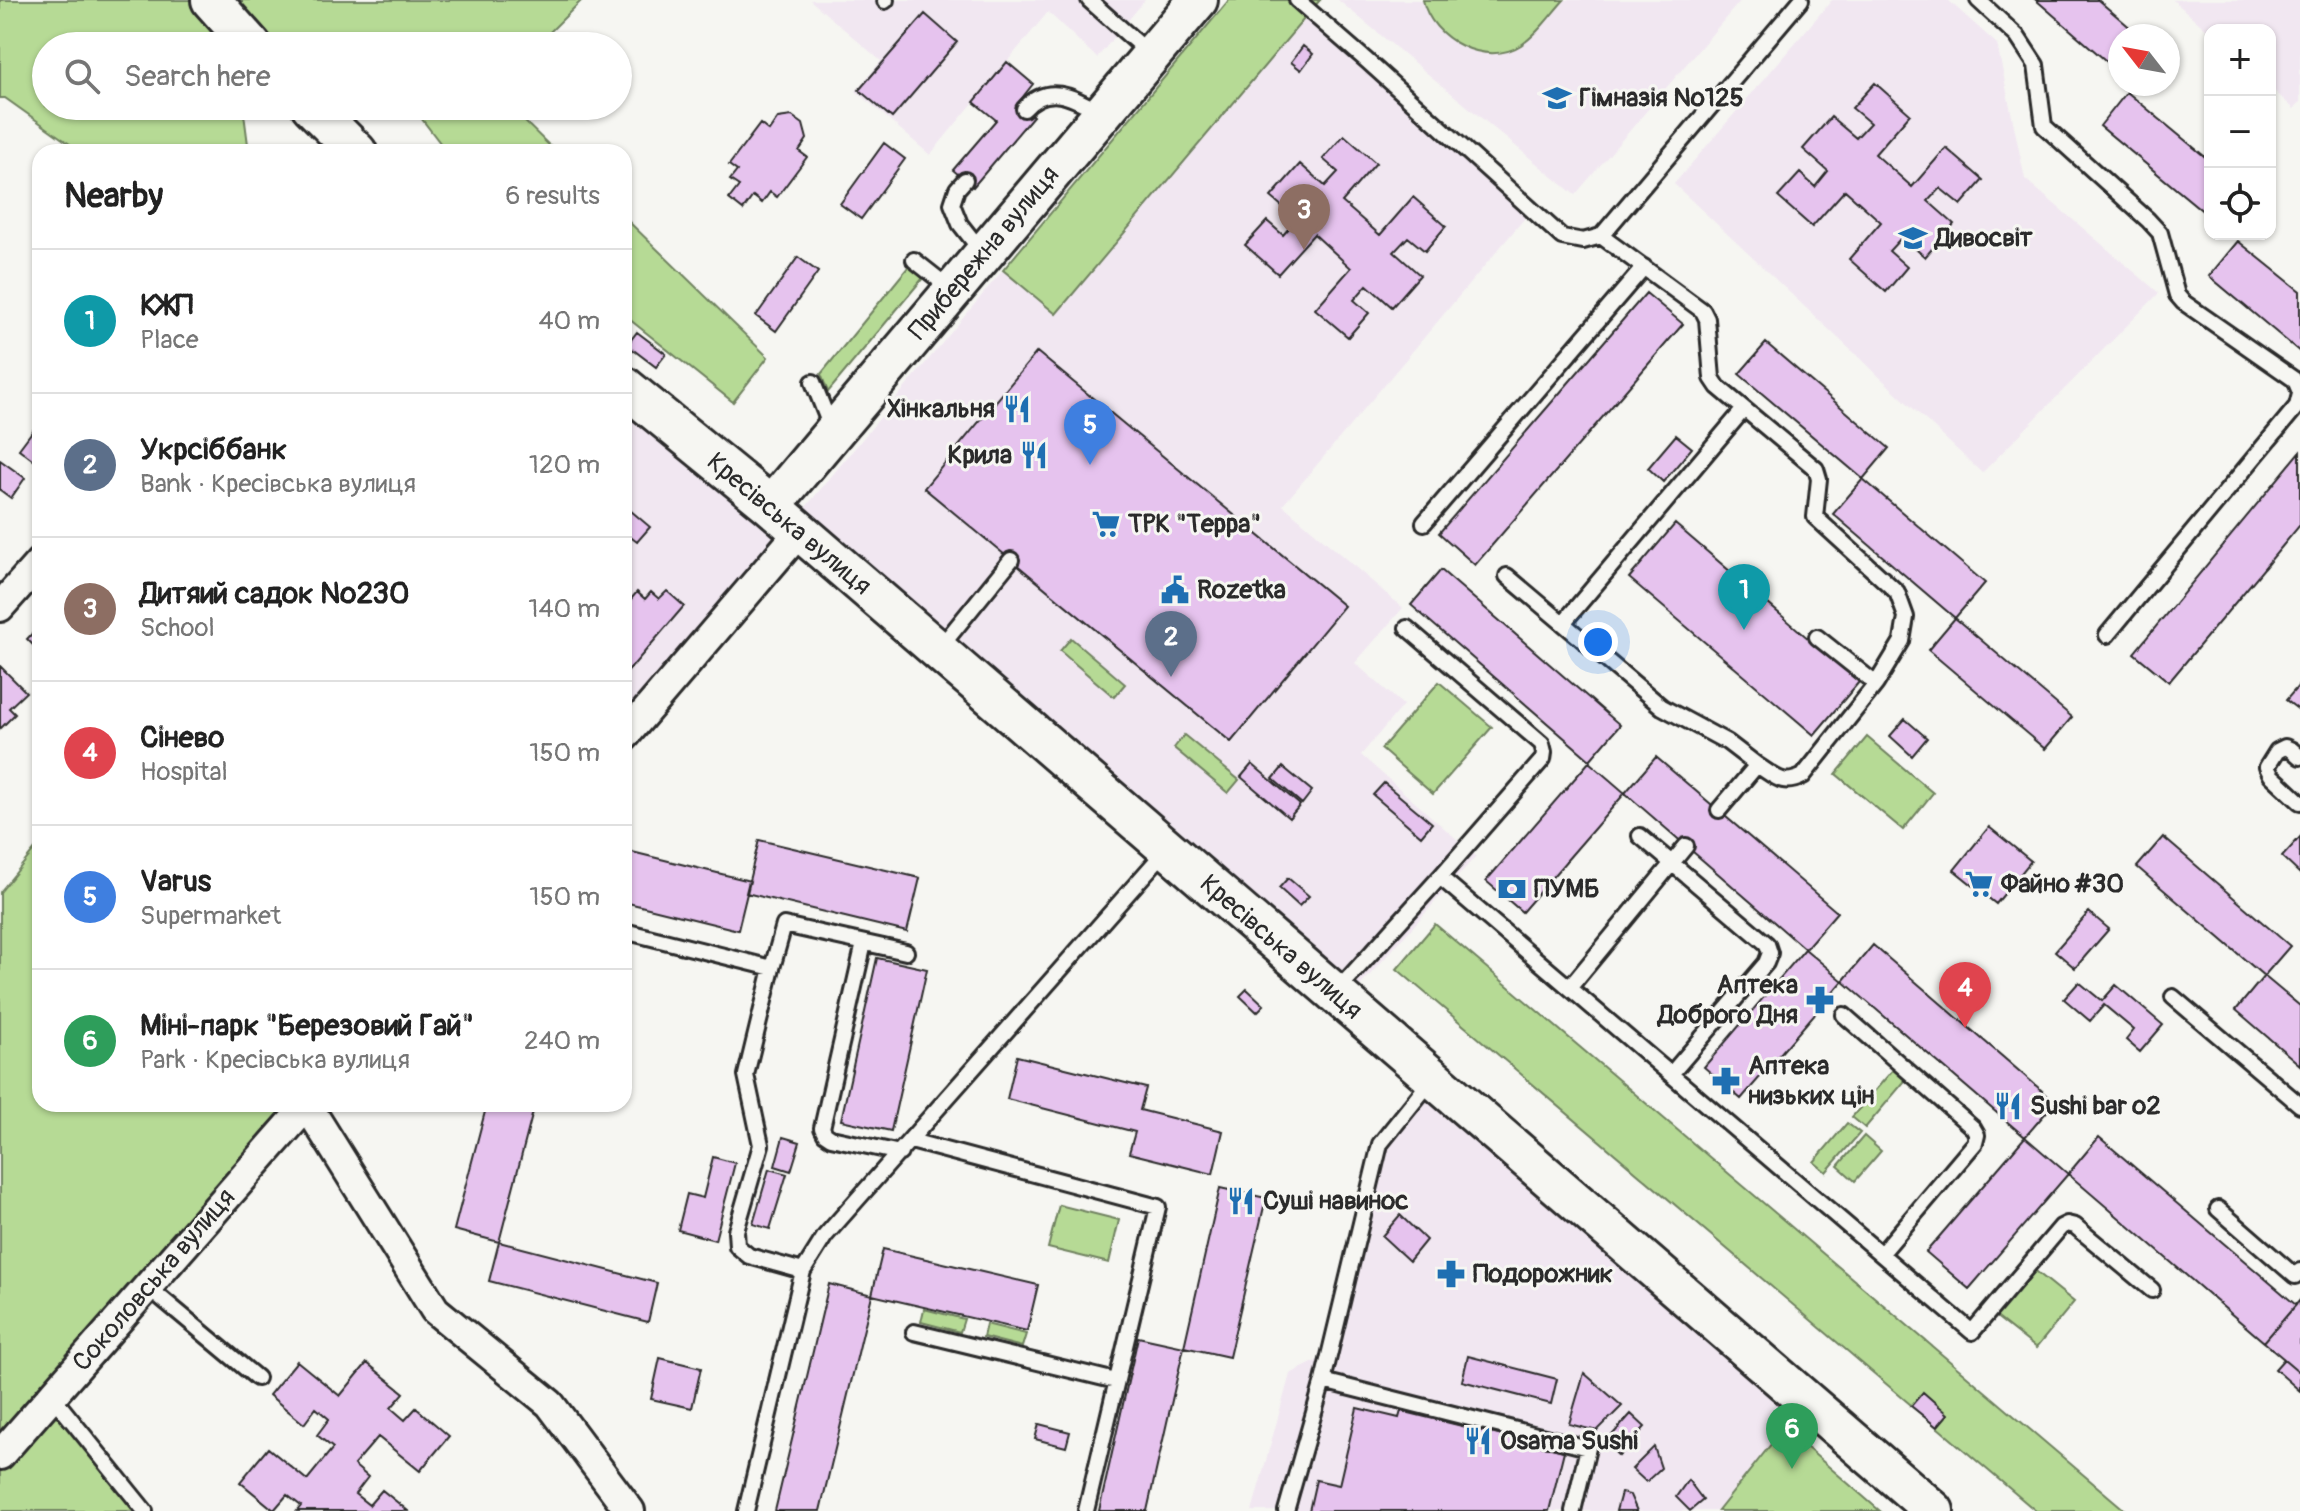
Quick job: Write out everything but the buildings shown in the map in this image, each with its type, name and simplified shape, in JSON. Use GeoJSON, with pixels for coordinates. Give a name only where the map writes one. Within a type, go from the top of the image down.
{"type":"FeatureCollection","features":[{"type":"Feature","properties":{"kind":"street"},"geometry":{"type":"LineString","coordinates":[[211,0],[240,32]]}},
{"type":"Feature","properties":{"kind":"street","name":"Прибережна вулиця"},"geometry":{"type":"LineString","coordinates":[[771,506],[1198,0]]}},
{"type":"Feature","properties":{"kind":"street"},"geometry":{"type":"LineString","coordinates":[[325,120],[349,144]]}},
{"type":"Feature","properties":{"kind":"street","name":"Кресівська вулиця"},"geometry":{"type":"LineString","coordinates":[[632,393],[771,506],[1934,1511]]}},
{"type":"Feature","properties":{"kind":"street"},"geometry":{"type":"LineString","coordinates":[[632,728],[800,531]]}},
{"type":"Feature","properties":{"kind":"street"},"geometry":{"type":"LineString","coordinates":[[0,607],[32,571]]}},
{"type":"Feature","properties":{"kind":"street","name":"Соколовська вулиця"},"geometry":{"type":"LineString","coordinates":[[0,1455],[302,1112]]}},
{"type":"Feature","properties":{"kind":"street"},"geometry":{"type":"LineString","coordinates":[[312,1112],[435,1310],[550,1404],[630,1511]]}},
{"type":"Feature","properties":{"kind":"lane"},"geometry":{"type":"LineString","coordinates":[[1089,0],[1151,55]]}},
{"type":"Feature","properties":{"kind":"lane"},"geometry":{"type":"LineString","coordinates":[[1297,0],[1562,237],[1583,241],[1601,236],[1801,0]]}},
{"type":"Feature","properties":{"kind":"lane"},"geometry":{"type":"LineString","coordinates":[[1978,0],[2017,36],[2036,65],[2044,126],[2160,233],[2177,295],[2295,380],[2300,393],[2297,406],[2107,635]]}},
{"type":"Feature","properties":{"kind":"lane"},"geometry":{"type":"LineString","coordinates":[[1024,109],[1031,101],[1068,94],[1102,113]]}},
{"type":"Feature","properties":{"kind":"lane"},"geometry":{"type":"LineString","coordinates":[[965,180],[957,189],[952,204],[960,224],[983,254]]}},
{"type":"Feature","properties":{"kind":"lane"},"geometry":{"type":"LineString","coordinates":[[1507,576],[1662,707],[1727,742],[1782,781],[1803,776],[1876,684],[1902,641],[1906,617],[1897,592],[1815,517],[1819,479],[1816,469],[1718,387],[1712,378],[1707,319],[1703,311],[1601,236]]}},
{"type":"Feature","properties":{"kind":"lane"},"geometry":{"type":"LineString","coordinates":[[914,260],[952,291]]}},
{"type":"Feature","properties":{"kind":"lane"},"geometry":{"type":"LineString","coordinates":[[1424,523],[1644,267]]}},
{"type":"Feature","properties":{"kind":"lane"},"geometry":{"type":"LineString","coordinates":[[813,382],[833,432]]}},
{"type":"Feature","properties":{"kind":"lane"},"geometry":{"type":"LineString","coordinates":[[1564,622],[1744,409]]}},
{"type":"Feature","properties":{"kind":"lane"},"geometry":{"type":"LineString","coordinates":[[938,651],[1011,560]]}},
{"type":"Feature","properties":{"kind":"lane"},"geometry":{"type":"LineString","coordinates":[[1334,993],[1543,759],[1542,744],[1407,628]]}},
{"type":"Feature","properties":{"kind":"lane"},"geometry":{"type":"LineString","coordinates":[[1817,637],[1876,684]]}},
{"type":"Feature","properties":{"kind":"lane"},"geometry":{"type":"LineString","coordinates":[[2300,757],[2285,747],[2277,751],[2267,767],[2271,775],[2300,802]]}},
{"type":"Feature","properties":{"kind":"lane"},"geometry":{"type":"LineString","coordinates":[[1719,810],[1757,765]]}},
{"type":"Feature","properties":{"kind":"lane"},"geometry":{"type":"LineString","coordinates":[[1640,836],[1767,944],[1770,953],[1766,963],[1671,1074]]}},
{"type":"Feature","properties":{"kind":"lane"},"geometry":{"type":"LineString","coordinates":[[1570,987],[1686,846]]}},
{"type":"Feature","properties":{"kind":"lane"},"geometry":{"type":"LineString","coordinates":[[746,1511],[803,1271],[825,1236],[1167,849]]}},
{"type":"Feature","properties":{"kind":"lane"},"geometry":{"type":"LineString","coordinates":[[1440,877],[1972,1332],[2061,1227],[2067,1224],[2075,1226],[2152,1290]]}},
{"type":"Feature","properties":{"kind":"lane"},"geometry":{"type":"LineString","coordinates":[[803,1271],[749,1256],[737,1246],[736,1231],[761,1145],[746,1075],[784,925],[906,952]]}},
{"type":"Feature","properties":{"kind":"lane"},"geometry":{"type":"LineString","coordinates":[[632,933],[772,968]]}},
{"type":"Feature","properties":{"kind":"lane"},"geometry":{"type":"LineString","coordinates":[[864,943],[822,1128],[831,1138],[900,1153]]}},
{"type":"Feature","properties":{"kind":"lane"},"geometry":{"type":"LineString","coordinates":[[2173,997],[2300,1105]]}},
{"type":"Feature","properties":{"kind":"lane"},"geometry":{"type":"LineString","coordinates":[[1844,1015],[1973,1128],[1977,1135],[1975,1143],[1881,1254]]}},
{"type":"Feature","properties":{"kind":"lane"},"geometry":{"type":"LineString","coordinates":[[1286,1511],[1323,1381],[1380,1144],[1433,1078]]}},
{"type":"Feature","properties":{"kind":"lane"},"geometry":{"type":"LineString","coordinates":[[911,1141],[1158,1207],[1086,1511]]}},
{"type":"Feature","properties":{"kind":"lane"},"geometry":{"type":"LineString","coordinates":[[2218,1209],[2295,1276],[2300,1271]]}},
{"type":"Feature","properties":{"kind":"lane"},"geometry":{"type":"LineString","coordinates":[[148,1287],[257,1378]]}},
{"type":"Feature","properties":{"kind":"lane"},"geometry":{"type":"LineString","coordinates":[[914,1332],[1116,1381]]}},
{"type":"Feature","properties":{"kind":"lane"},"geometry":{"type":"LineString","coordinates":[[1323,1381],[1588,1448],[1573,1511]]}},
{"type":"Feature","properties":{"kind":"lane"},"geometry":{"type":"LineString","coordinates":[[52,1396],[145,1511]]}},
{"type":"Feature","properties":{"kind":"shaded area"},"geometry":{"type":"Polygon","coordinates":[[[810,0],[1145,0],[1097,58],[1048,12],[930,155],[856,91],[881,61],[810,0]]]}},
{"type":"Feature","properties":{"kind":"shaded area","name":"Гімназія №125"},"geometry":{"type":"Polygon","coordinates":[[[1338,0],[1741,0],[1575,195],[1338,0]]]}},
{"type":"Feature","properties":{"kind":"shaded area","name":"Дивосвіт"},"geometry":{"type":"Polygon","coordinates":[[[1832,0],[1948,0],[1997,44],[2025,179],[2159,293],[1982,473],[1674,184],[1832,0]]]}},
{"type":"Feature","properties":{"kind":"shaded area"},"geometry":{"type":"Polygon","coordinates":[[[2173,0],[2300,0],[2300,102],[2294,109],[2276,92],[2276,24],[2204,24],[2204,28],[2173,0]]]}},
{"type":"Feature","properties":{"kind":"shaded area"},"geometry":{"type":"Polygon","coordinates":[[[1308,14],[1535,206],[1283,505],[1403,608],[1355,663],[1403,705],[1361,755],[1476,856],[1352,995],[800,514],[1003,270],[1056,313],[1308,14]]]}},
{"type":"Feature","properties":{"kind":"shaded area"},"geometry":{"type":"Polygon","coordinates":[[[632,393],[800,531],[632,728],[632,393]]]}},
{"type":"Feature","properties":{"kind":"shaded area"},"geometry":{"type":"Polygon","coordinates":[[[1433,1078],[1804,1399],[1718,1511],[1252,1511],[1290,1374],[1328,1355],[1380,1144],[1433,1078]]]}},
{"type":"Feature","properties":{"kind":"green space"},"geometry":{"type":"Polygon","coordinates":[[[0,0],[582,0],[550,32],[32,32],[32,117],[5,98],[0,98],[0,0]]]}},
{"type":"Feature","properties":{"kind":"green space"},"geometry":{"type":"Polygon","coordinates":[[[1229,0],[1320,0],[1056,314],[1003,270],[1229,0]]]}},
{"type":"Feature","properties":{"kind":"green space"},"geometry":{"type":"Polygon","coordinates":[[[1423,0],[1564,0],[1539,30],[1521,45],[1492,53],[1462,46],[1448,37],[1428,14],[1423,0]]]}},
{"type":"Feature","properties":{"kind":"green space"},"geometry":{"type":"Polygon","coordinates":[[[36,120],[245,120],[248,144],[70,144],[36,120]]]}},
{"type":"Feature","properties":{"kind":"green space"},"geometry":{"type":"Polygon","coordinates":[[[423,120],[523,120],[548,144],[441,144],[423,120]]]}},
{"type":"Feature","properties":{"kind":"green space"},"geometry":{"type":"Polygon","coordinates":[[[632,225],[768,357],[733,402],[632,321],[632,225]]]}},
{"type":"Feature","properties":{"kind":"green space"},"geometry":{"type":"Polygon","coordinates":[[[909,266],[923,278],[828,392],[821,374],[909,266]]]}},
{"type":"Feature","properties":{"kind":"green space"},"geometry":{"type":"Polygon","coordinates":[[[1071,638],[1125,684],[1114,697],[1060,651],[1071,638]]]}},
{"type":"Feature","properties":{"kind":"green space"},"geometry":{"type":"Polygon","coordinates":[[[1439,682],[1492,727],[1433,794],[1381,749],[1439,682]]]}},
{"type":"Feature","properties":{"kind":"green space"},"geometry":{"type":"Polygon","coordinates":[[[1184,735],[1239,780],[1228,793],[1174,748],[1184,735]]]}},
{"type":"Feature","properties":{"kind":"green space"},"geometry":{"type":"Polygon","coordinates":[[[1867,737],[1933,793],[1903,830],[1836,774],[1867,737]]]}},
{"type":"Feature","properties":{"kind":"green space"},"geometry":{"type":"Polygon","coordinates":[[[32,853],[32,1112],[301,1112],[52,1396],[146,1511],[0,1511],[0,892],[32,853]]]}},
{"type":"Feature","properties":{"kind":"green space"},"geometry":{"type":"Polygon","coordinates":[[[1435,924],[2126,1511],[2036,1511],[1397,969],[1435,924]]]}},
{"type":"Feature","properties":{"kind":"green space"},"geometry":{"type":"Polygon","coordinates":[[[1897,1065],[1910,1075],[1865,1128],[1852,1117],[1897,1065]]]}},
{"type":"Feature","properties":{"kind":"green space"},"geometry":{"type":"Polygon","coordinates":[[[1847,1123],[1860,1133],[1826,1172],[1814,1162],[1847,1123]]]}},
{"type":"Feature","properties":{"kind":"green space"},"geometry":{"type":"Polygon","coordinates":[[[1864,1136],[1881,1151],[1855,1181],[1838,1166],[1864,1136]]]}},
{"type":"Feature","properties":{"kind":"green space"},"geometry":{"type":"Polygon","coordinates":[[[1059,1205],[1119,1220],[1109,1263],[1048,1248],[1059,1205]]]}},
{"type":"Feature","properties":{"kind":"green space"},"geometry":{"type":"Polygon","coordinates":[[[2032,1268],[2074,1302],[2036,1348],[1994,1315],[2032,1268]]]}},
{"type":"Feature","properties":{"kind":"green space"},"geometry":{"type":"Polygon","coordinates":[[[924,1309],[964,1319],[960,1332],[921,1322],[924,1309]]]}},
{"type":"Feature","properties":{"kind":"green space"},"geometry":{"type":"Polygon","coordinates":[[[986,1324],[1026,1334],[1022,1347],[983,1337],[986,1324]]]}},
{"type":"Feature","properties":{"kind":"green space"},"geometry":{"type":"Polygon","coordinates":[[[1784,1428],[1880,1511],[1718,1511],[1784,1428]]]}},
{"type":"Feature","properties":{"kind":"place","name":"Гімназія №125"},"geometry":{"type":"Point","coordinates":[1557,98]}},
{"type":"Feature","properties":{"kind":"place","name":"Дивосвіт"},"geometry":{"type":"Point","coordinates":[1913,238]}},
{"type":"Feature","properties":{"kind":"place","name":"Дитяий садок №230"},"geometry":{"type":"Point","coordinates":[1304,250]}},
{"type":"Feature","properties":{"kind":"place","name":"Хінкальня"},"geometry":{"type":"Point","coordinates":[1017,409]}},
{"type":"Feature","properties":{"kind":"place","name":"Крила"},"geometry":{"type":"Point","coordinates":[1034,455]}},
{"type":"Feature","properties":{"kind":"place","name":"Varus"},"geometry":{"type":"Point","coordinates":[1090,465]}},
{"type":"Feature","properties":{"kind":"place","name":"ТРК \"Терра\""},"geometry":{"type":"Point","coordinates":[1106,524]}},
{"type":"Feature","properties":{"kind":"place","name":"Rozetka"},"geometry":{"type":"Point","coordinates":[1175,590]}},
{"type":"Feature","properties":{"kind":"place","name":"КЖП"},"geometry":{"type":"Point","coordinates":[1744,630]}},
{"type":"Feature","properties":{"kind":"place","name":"Укрсіббанк"},"geometry":{"type":"Point","coordinates":[1171,677]}},
{"type":"Feature","properties":{"kind":"place","name":"Файно #30"},"geometry":{"type":"Point","coordinates":[1979,884]}},
{"type":"Feature","properties":{"kind":"place","name":"ПУМБ"},"geometry":{"type":"Point","coordinates":[1512,889]}},
{"type":"Feature","properties":{"kind":"place","name":"Аптека Доброго Дня"},"geometry":{"type":"Point","coordinates":[1820,1000]}},
{"type":"Feature","properties":{"kind":"place","name":"Сінево"},"geometry":{"type":"Point","coordinates":[1965,1028]}},
{"type":"Feature","properties":{"kind":"place","name":"Аптека низьких цін"},"geometry":{"type":"Point","coordinates":[1726,1081]}},
{"type":"Feature","properties":{"kind":"place","name":"Sushi bar o2"},"geometry":{"type":"Point","coordinates":[2008,1106]}},
{"type":"Feature","properties":{"kind":"place","name":"Суші навинос"},"geometry":{"type":"Point","coordinates":[1241,1201]}},
{"type":"Feature","properties":{"kind":"place","name":"Подорожник"},"geometry":{"type":"Point","coordinates":[1451,1274]}},
{"type":"Feature","properties":{"kind":"place","name":"Osama Sushi"},"geometry":{"type":"Point","coordinates":[1478,1441]}},
{"type":"Feature","properties":{"kind":"place","name":"Міні-парк \"Березовий Гай\""},"geometry":{"type":"Point","coordinates":[1792,1469]}}]}
